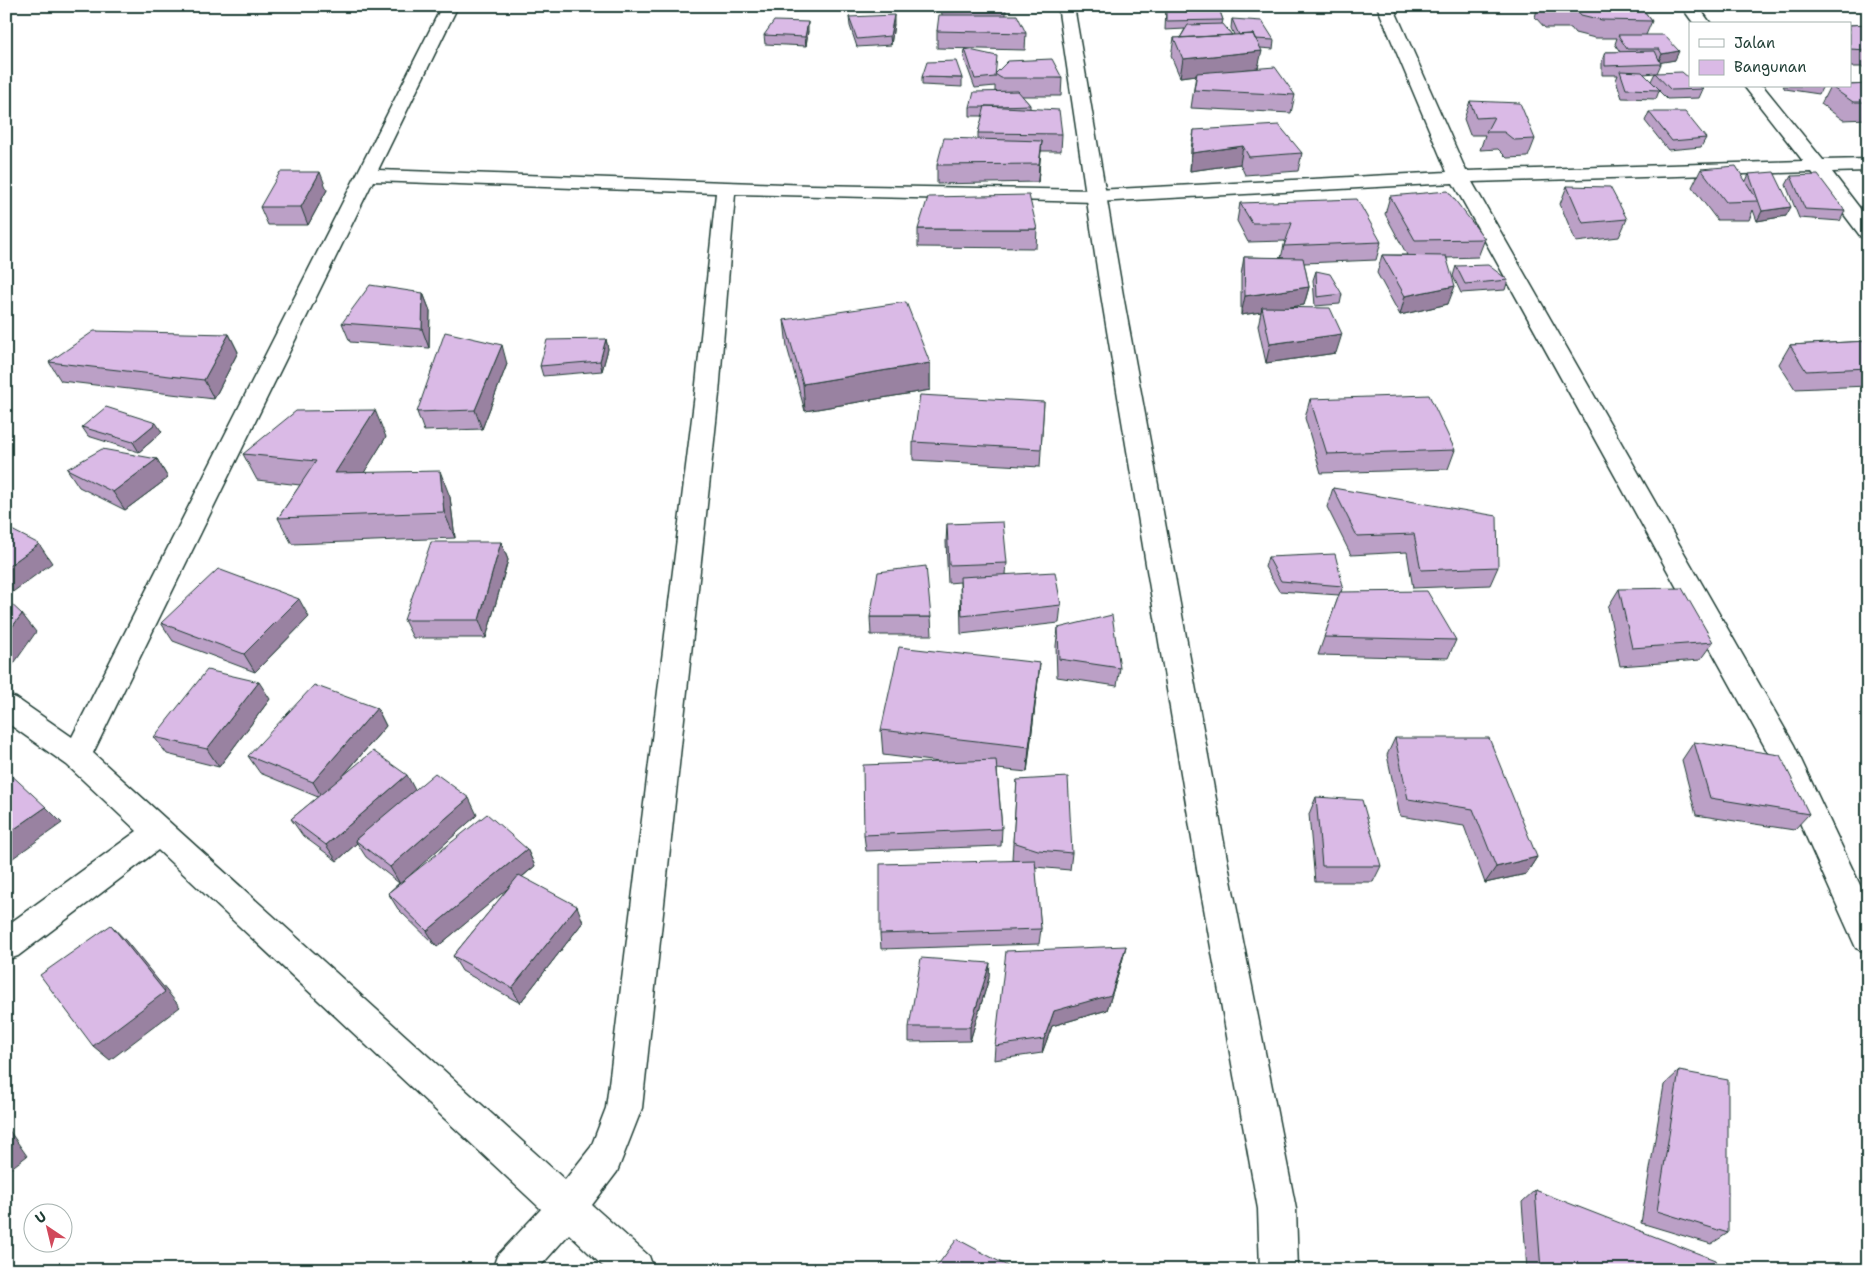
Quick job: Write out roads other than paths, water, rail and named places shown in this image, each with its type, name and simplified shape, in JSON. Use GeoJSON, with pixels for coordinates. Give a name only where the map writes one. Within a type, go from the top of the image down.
{"type":"FeatureCollection","features":[{"type":"Feature","properties":{"kind":"street"},"geometry":{"type":"LineString","coordinates":[[77,756],[450,6]]}},
{"type":"Feature","properties":{"kind":"street"},"geometry":{"type":"LineString","coordinates":[[1066,6],[1096,196],[1214,875],[1277,1209],[1279,1270]]}},
{"type":"Feature","properties":{"kind":"street"},"geometry":{"type":"LineString","coordinates":[[1385,6],[1459,178],[1784,754],[1868,938]]}},
{"type":"Feature","properties":{"kind":"street"},"geometry":{"type":"LineString","coordinates":[[1689,6],[1701,22]]}},
{"type":"Feature","properties":{"kind":"street"},"geometry":{"type":"LineString","coordinates":[[1755,88],[1868,233]]}},
{"type":"Feature","properties":{"kind":"street"},"geometry":{"type":"LineString","coordinates":[[367,176],[726,188],[1096,196],[1459,178],[1868,165]]}},
{"type":"Feature","properties":{"kind":"street"},"geometry":{"type":"LineString","coordinates":[[511,1270],[567,1208],[604,1159],[624,1108],[707,394],[726,188]]}},
{"type":"Feature","properties":{"kind":"street"},"geometry":{"type":"LineString","coordinates":[[6,706],[77,756],[635,1270]]}},
{"type":"Feature","properties":{"kind":"street"},"geometry":{"type":"LineString","coordinates":[[6,945],[159,832]]}}]}
